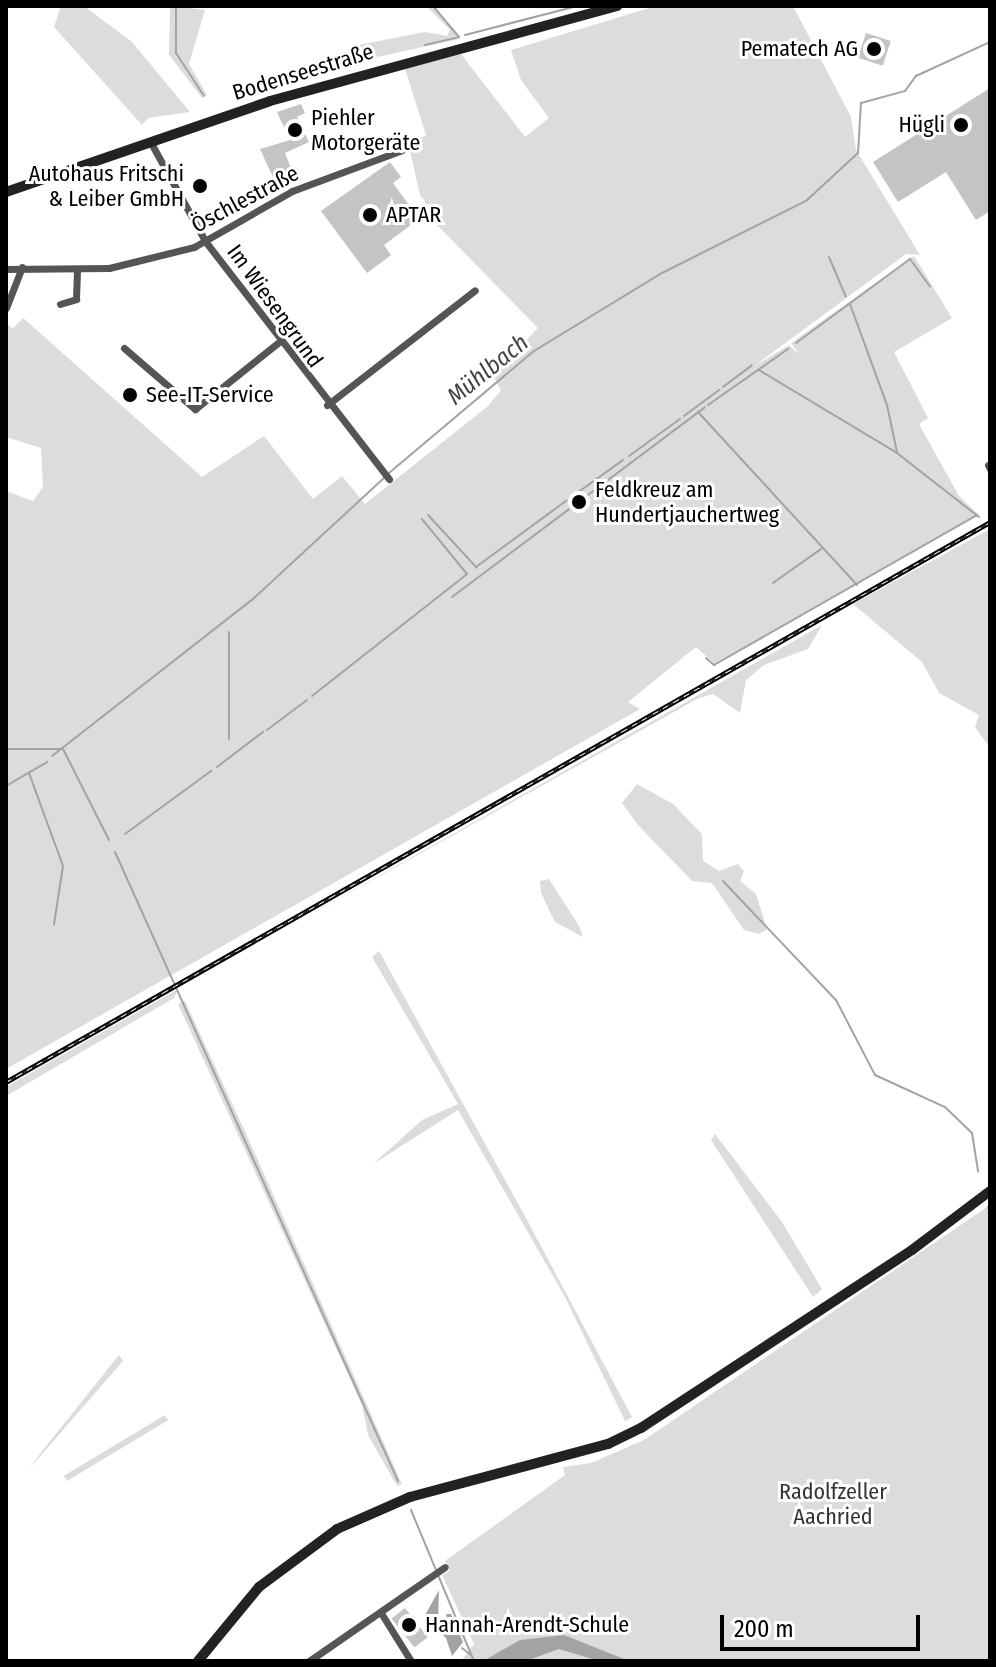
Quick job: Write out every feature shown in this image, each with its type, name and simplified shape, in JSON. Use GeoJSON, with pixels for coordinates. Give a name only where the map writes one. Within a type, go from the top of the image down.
{"type":"FeatureCollection","features":[{"type":"Feature","properties":{"kind":"main road","name":"Bodenseestraße"},"geometry":{"type":"LineString","coordinates":[[6,192],[337,81],[617,6]]}},
{"type":"Feature","properties":{"kind":"main road"},"geometry":{"type":"LineString","coordinates":[[198,1661],[259,1587],[330,1534],[410,1497],[594,1448],[641,1428],[912,1250],[990,1191]]}},
{"type":"Feature","properties":{"kind":"street","name":"Im Wiesengrund"},"geometry":{"type":"LineString","coordinates":[[151,143],[205,241],[327,405],[387,477]]}},
{"type":"Feature","properties":{"kind":"street","name":"Öschlestraße"},"geometry":{"type":"LineString","coordinates":[[6,269],[22,267],[77,271],[141,262],[205,241],[292,191],[402,150]]}},
{"type":"Feature","properties":{"kind":"street"},"geometry":{"type":"LineString","coordinates":[[6,308],[22,267]]}},
{"type":"Feature","properties":{"kind":"street"},"geometry":{"type":"LineString","coordinates":[[60,304],[76,299],[77,271]]}},
{"type":"Feature","properties":{"kind":"street"},"geometry":{"type":"LineString","coordinates":[[327,405],[475,290]]}},
{"type":"Feature","properties":{"kind":"street"},"geometry":{"type":"LineString","coordinates":[[124,348],[195,409],[279,342]]}},
{"type":"Feature","properties":{"kind":"street"},"geometry":{"type":"LineString","coordinates":[[309,1661],[441,1570]]}},
{"type":"Feature","properties":{"kind":"street"},"geometry":{"type":"LineString","coordinates":[[381,1613],[411,1661]]}},
{"type":"Feature","properties":{"kind":"green space"},"geometry":{"type":"Polygon","coordinates":[[[61,6],[84,6],[132,42],[190,112],[148,118],[142,125],[54,27],[61,6]]]}},
{"type":"Feature","properties":{"kind":"green space"},"geometry":{"type":"Polygon","coordinates":[[[170,6],[205,10],[189,64],[207,95],[202,98],[169,55],[170,6]]]}},
{"type":"Feature","properties":{"kind":"green space"},"geometry":{"type":"Polygon","coordinates":[[[426,6],[435,6],[459,39],[355,62],[353,46],[425,32],[447,36],[450,30],[426,6]]]}},
{"type":"Feature","properties":{"kind":"green space"},"geometry":{"type":"Polygon","coordinates":[[[656,6],[793,6],[851,117],[856,150],[920,255],[906,254],[753,367],[789,345],[800,355],[791,343],[914,256],[952,318],[894,352],[928,418],[919,424],[959,496],[979,515],[715,664],[696,647],[628,702],[640,709],[6,1069],[6,491],[33,501],[43,487],[41,448],[6,437],[6,324],[13,328],[23,318],[202,477],[264,436],[313,499],[342,476],[365,504],[488,406],[501,390],[493,375],[538,328],[437,225],[420,195],[409,146],[426,135],[405,69],[461,54],[525,137],[549,118],[521,80],[511,50],[656,6]]]}},
{"type":"Feature","properties":{"kind":"green space"},"geometry":{"type":"Polygon","coordinates":[[[990,529],[990,748],[975,727],[979,715],[939,693],[922,662],[853,604],[990,529]]]}},
{"type":"Feature","properties":{"kind":"green space"},"geometry":{"type":"Polygon","coordinates":[[[822,625],[808,649],[764,665],[746,680],[740,713],[713,694],[699,698],[294,924],[822,625]]]}},
{"type":"Feature","properties":{"kind":"green space"},"geometry":{"type":"Polygon","coordinates":[[[637,784],[673,804],[702,834],[703,861],[719,871],[738,864],[744,871],[740,881],[756,894],[767,929],[759,934],[744,930],[712,883],[692,881],[638,825],[622,803],[637,784]]]}},
{"type":"Feature","properties":{"kind":"green space"},"geometry":{"type":"Polygon","coordinates":[[[549,879],[583,937],[555,922],[541,893],[540,881],[549,879]]]}},
{"type":"Feature","properties":{"kind":"green space"},"geometry":{"type":"Polygon","coordinates":[[[379,951],[632,1417],[625,1421],[565,1297],[458,1110],[373,1164],[422,1120],[458,1104],[372,957],[379,951]]]}},
{"type":"Feature","properties":{"kind":"green space"},"geometry":{"type":"Polygon","coordinates":[[[178,989],[174,998],[6,1096],[6,1087],[178,989]]]}},
{"type":"Feature","properties":{"kind":"green space"},"geometry":{"type":"Polygon","coordinates":[[[185,1001],[402,1484],[397,1486],[368,1435],[362,1405],[178,1004],[185,1001]]]}},
{"type":"Feature","properties":{"kind":"green space"},"geometry":{"type":"Polygon","coordinates":[[[715,1134],[782,1222],[822,1289],[813,1297],[711,1140],[715,1134]]]}},
{"type":"Feature","properties":{"kind":"green space","name":"Radolfzeller Aachried"},"geometry":{"type":"Polygon","coordinates":[[[990,1205],[990,1661],[461,1661],[474,1644],[442,1575],[450,1570],[445,1561],[565,1475],[563,1467],[591,1463],[644,1440],[990,1205]]]}},
{"type":"Feature","properties":{"kind":"green space"},"geometry":{"type":"Polygon","coordinates":[[[119,1355],[123,1361],[30,1468],[39,1455],[119,1355]]]}},
{"type":"Feature","properties":{"kind":"green space"},"geometry":{"type":"Polygon","coordinates":[[[165,1415],[168,1420],[67,1481],[64,1476],[165,1415]]]}},
{"type":"Feature","properties":{"kind":"shaded area"},"geometry":{"type":"Polygon","coordinates":[[[439,1590],[438,1625],[451,1629],[446,1614],[451,1614],[463,1642],[452,1656],[446,1638],[424,1617],[439,1590]]]}},
{"type":"Feature","properties":{"kind":"shaded area"},"geometry":{"type":"Polygon","coordinates":[[[564,1635],[629,1661],[599,1661],[559,1649],[526,1661],[483,1661],[520,1640],[564,1635]]]}},
{"type":"Feature","properties":{"kind":"building","name":"Pematech AG"},"geometry":{"type":"Polygon","coordinates":[[[866,33],[891,41],[883,66],[858,58],[866,33]]]}},
{"type":"Feature","properties":{"kind":"building","name":"Hügli"},"geometry":{"type":"Polygon","coordinates":[[[990,88],[990,211],[976,220],[946,172],[898,202],[873,162],[990,88]]]}},
{"type":"Feature","properties":{"kind":"building"},"geometry":{"type":"Polygon","coordinates":[[[301,104],[305,113],[297,117],[309,142],[285,153],[294,176],[276,184],[260,149],[290,140],[277,112],[301,104]]]}},
{"type":"Feature","properties":{"kind":"building","name":"APTAR"},"geometry":{"type":"Polygon","coordinates":[[[390,162],[401,177],[393,183],[419,219],[384,245],[391,255],[367,273],[321,211],[390,162]]]}},
{"type":"Feature","properties":{"kind":"building"},"geometry":{"type":"Polygon","coordinates":[[[405,1608],[428,1637],[414,1648],[392,1618],[405,1608]]]}},
{"type":"Feature","properties":{"kind":"waterway"},"geometry":{"type":"LineString","coordinates":[[176,6],[176,53],[204,96]]}},
{"type":"Feature","properties":{"kind":"waterway"},"geometry":{"type":"LineString","coordinates":[[425,45],[459,37],[433,6]]}},
{"type":"Feature","properties":{"kind":"waterway"},"geometry":{"type":"LineString","coordinates":[[465,35],[577,6]]}},
{"type":"Feature","properties":{"kind":"waterway","name":"Mühlbach"},"geometry":{"type":"LineString","coordinates":[[389,473],[534,351],[662,273],[806,201],[858,153],[861,103],[905,91],[916,76],[990,42]]}},
{"type":"Feature","properties":{"kind":"waterway"},"geometry":{"type":"LineString","coordinates":[[829,257],[846,297]]}},
{"type":"Feature","properties":{"kind":"waterway"},"geometry":{"type":"LineString","coordinates":[[796,343],[910,259],[930,287]]}},
{"type":"Feature","properties":{"kind":"waterway"},"geometry":{"type":"LineString","coordinates":[[850,304],[887,405],[897,452]]}},
{"type":"Feature","properties":{"kind":"waterway"},"geometry":{"type":"LineString","coordinates":[[708,405],[788,349]]}},
{"type":"Feature","properties":{"kind":"waterway"},"geometry":{"type":"LineString","coordinates":[[723,387],[752,365]]}},
{"type":"Feature","properties":{"kind":"waterway"},"geometry":{"type":"LineString","coordinates":[[759,370],[897,453],[979,517]]}},
{"type":"Feature","properties":{"kind":"waterway"},"geometry":{"type":"LineString","coordinates":[[684,416],[719,390]]}},
{"type":"Feature","properties":{"kind":"waterway"},"geometry":{"type":"LineString","coordinates":[[580,501],[705,407]]}},
{"type":"Feature","properties":{"kind":"waterway"},"geometry":{"type":"LineString","coordinates":[[698,412],[857,585]]}},
{"type":"Feature","properties":{"kind":"waterway"},"geometry":{"type":"LineString","coordinates":[[629,456],[680,419]]}},
{"type":"Feature","properties":{"kind":"waterway"},"geometry":{"type":"LineString","coordinates":[[570,498],[623,460]]}},
{"type":"Feature","properties":{"kind":"waterway","name":"Mühlbach"},"geometry":{"type":"LineString","coordinates":[[52,756],[254,598],[385,477]]}},
{"type":"Feature","properties":{"kind":"waterway"},"geometry":{"type":"LineString","coordinates":[[428,515],[476,567],[566,501]]}},
{"type":"Feature","properties":{"kind":"waterway"},"geometry":{"type":"LineString","coordinates":[[452,597],[569,509]]}},
{"type":"Feature","properties":{"kind":"waterway"},"geometry":{"type":"LineString","coordinates":[[706,658],[714,665],[977,515]]}},
{"type":"Feature","properties":{"kind":"waterway"},"geometry":{"type":"LineString","coordinates":[[312,696],[467,574],[422,519]]}},
{"type":"Feature","properties":{"kind":"waterway"},"geometry":{"type":"LineString","coordinates":[[773,583],[821,549]]}},
{"type":"Feature","properties":{"kind":"waterway"},"geometry":{"type":"LineString","coordinates":[[229,632],[229,739]]}},
{"type":"Feature","properties":{"kind":"waterway"},"geometry":{"type":"LineString","coordinates":[[267,730],[307,700]]}},
{"type":"Feature","properties":{"kind":"waterway"},"geometry":{"type":"LineString","coordinates":[[217,767],[263,732]]}},
{"type":"Feature","properties":{"kind":"waterway","name":"Mühlbach"},"geometry":{"type":"LineString","coordinates":[[6,749],[61,749]]}},
{"type":"Feature","properties":{"kind":"waterway"},"geometry":{"type":"LineString","coordinates":[[63,749],[109,840]]}},
{"type":"Feature","properties":{"kind":"waterway"},"geometry":{"type":"LineString","coordinates":[[6,786],[47,762]]}},
{"type":"Feature","properties":{"kind":"waterway"},"geometry":{"type":"LineString","coordinates":[[125,834],[211,771]]}},
{"type":"Feature","properties":{"kind":"waterway"},"geometry":{"type":"LineString","coordinates":[[29,773],[63,866],[54,924]]}},
{"type":"Feature","properties":{"kind":"waterway"},"geometry":{"type":"LineString","coordinates":[[115,852],[398,1481]]}},
{"type":"Feature","properties":{"kind":"waterway"},"geometry":{"type":"LineString","coordinates":[[723,881],[836,1000],[875,1075],[945,1107],[972,1133],[978,1172]]}},
{"type":"Feature","properties":{"kind":"waterway"},"geometry":{"type":"LineString","coordinates":[[988,1207],[990,1212]]}},
{"type":"Feature","properties":{"kind":"waterway"},"geometry":{"type":"LineString","coordinates":[[411,1510],[474,1661]]}},
{"type":"Feature","properties":{"kind":"waterway"},"geometry":{"type":"LineString","coordinates":[[462,1648],[471,1655]]}},
{"type":"Feature","properties":{"kind":"railway"},"geometry":{"type":"LineString","coordinates":[[6,1082],[990,522]]}},
{"type":"Feature","properties":{"kind":"place","name":"Pematech AG"},"geometry":{"type":"Point","coordinates":[874,49]}},
{"type":"Feature","properties":{"kind":"place","name":"Hügli"},"geometry":{"type":"Point","coordinates":[961,125]}},
{"type":"Feature","properties":{"kind":"place","name":"Piehler Motorgeräte"},"geometry":{"type":"Point","coordinates":[295,130]}},
{"type":"Feature","properties":{"kind":"place","name":"Autohaus Fritschi & Leiber GmbH"},"geometry":{"type":"Point","coordinates":[200,186]}},
{"type":"Feature","properties":{"kind":"place","name":"APTAR"},"geometry":{"type":"Point","coordinates":[370,215]}},
{"type":"Feature","properties":{"kind":"place","name":"See-IT-Service"},"geometry":{"type":"Point","coordinates":[130,395]}},
{"type":"Feature","properties":{"kind":"place","name":"Feldkreuz am Hundertjauchertweg"},"geometry":{"type":"Point","coordinates":[579,502]}},
{"type":"Feature","properties":{"kind":"place","name":"Hannah-Arendt-Schule"},"geometry":{"type":"Point","coordinates":[409,1625]}}]}
